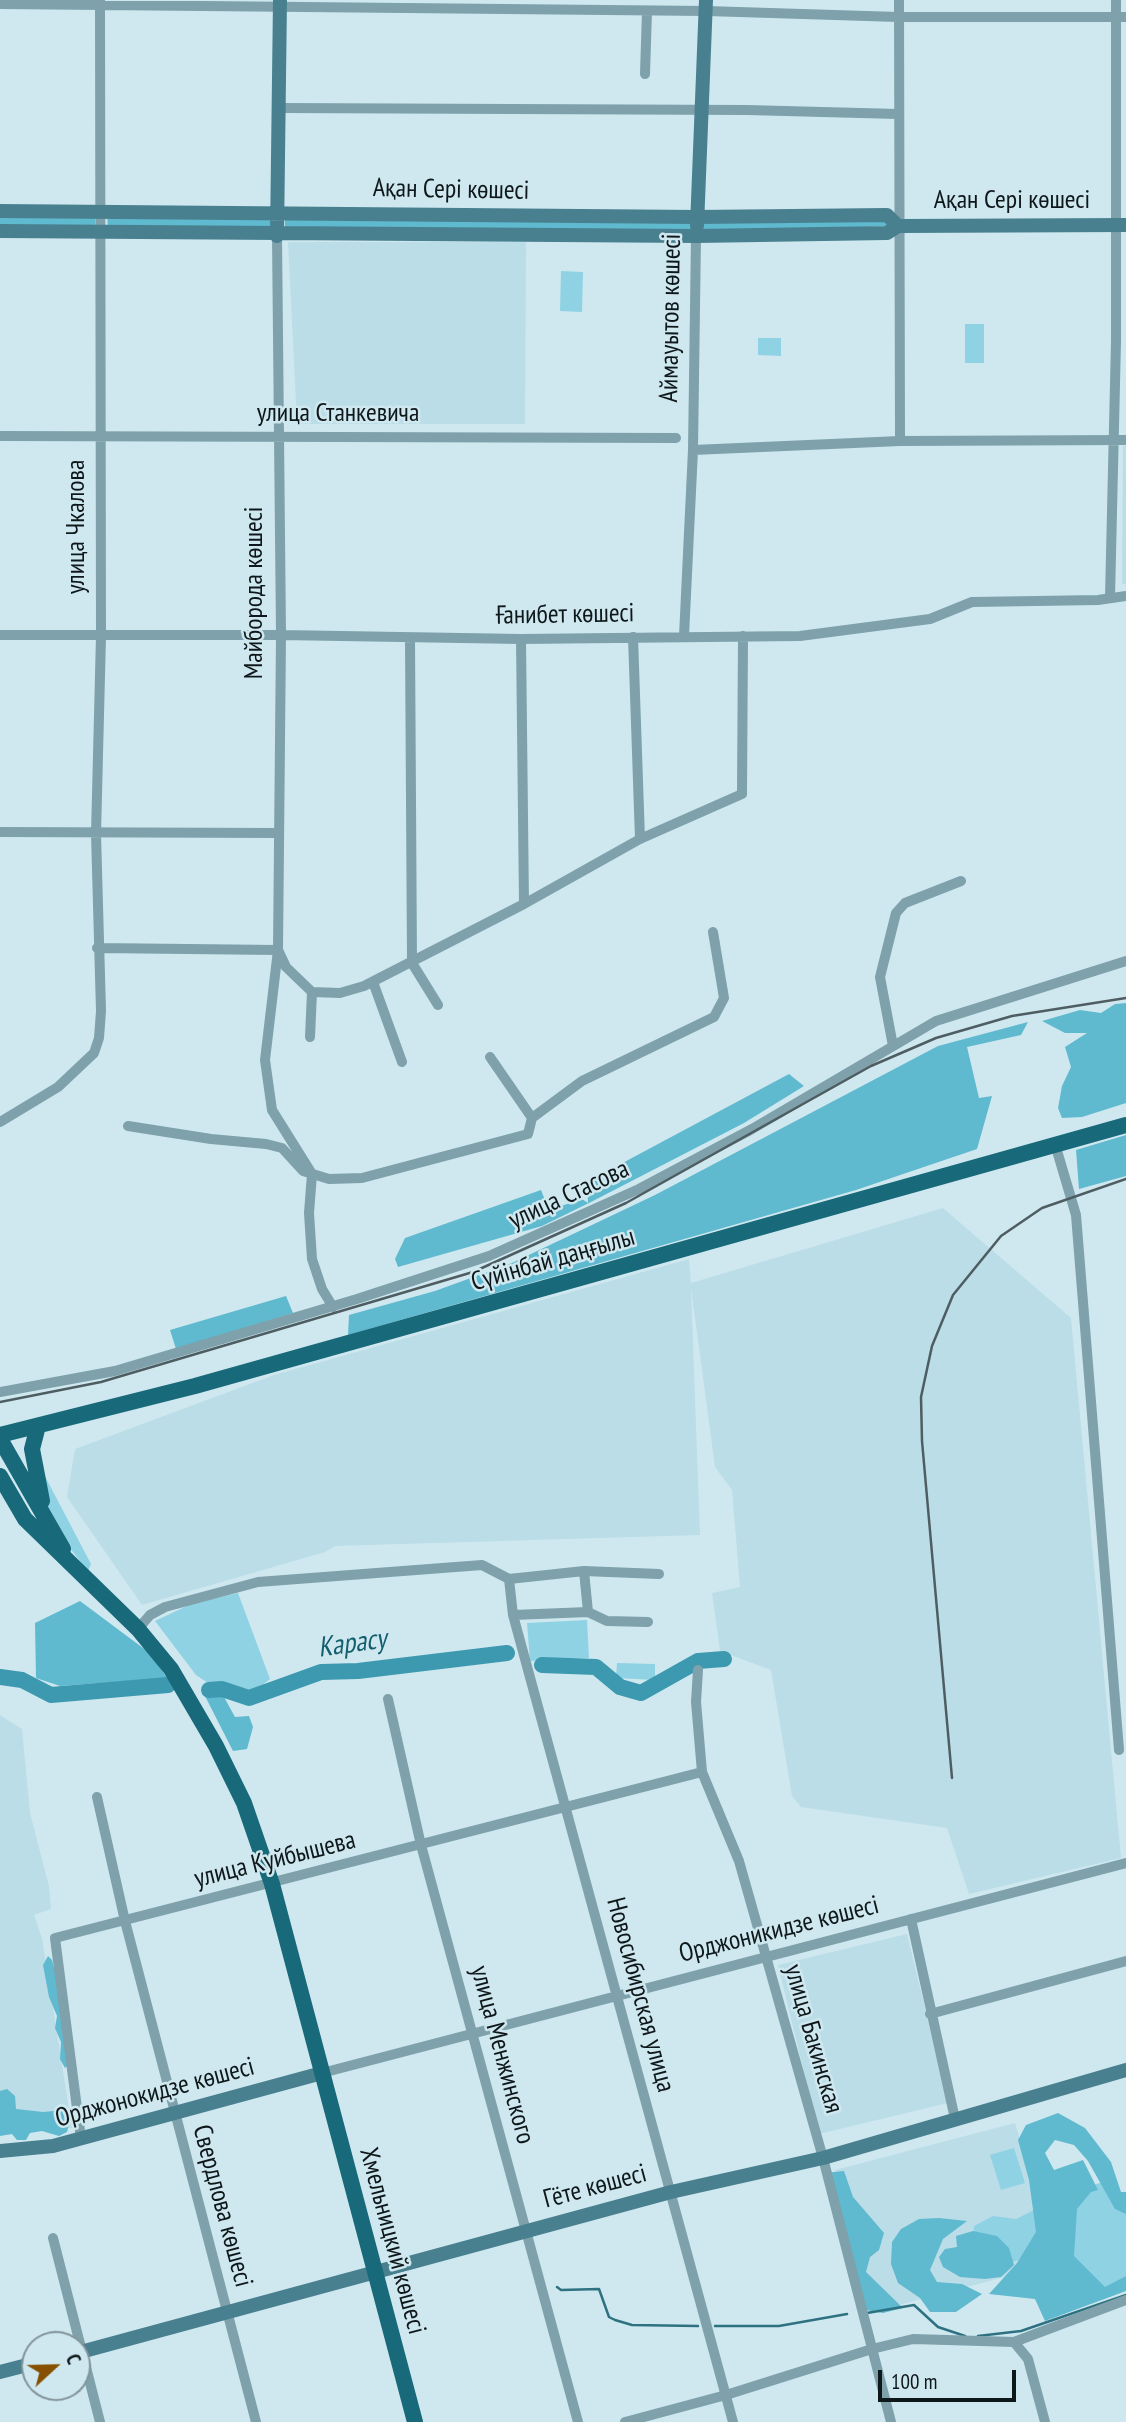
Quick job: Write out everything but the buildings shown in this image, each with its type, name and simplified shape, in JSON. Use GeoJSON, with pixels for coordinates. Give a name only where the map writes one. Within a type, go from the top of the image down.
{"type":"FeatureCollection","features":[{"type":"Feature","properties":{"kind":"main road","name":"Сүйінбай даңғылы"},"geometry":{"type":"LineString","coordinates":[[1080,1137],[1126,1113]]}},
{"type":"Feature","properties":{"kind":"main road","name":"Сүйінбай даңғылы"},"geometry":{"type":"LineString","coordinates":[[0,1437],[195,1387],[1126,1125]]}},
{"type":"Feature","properties":{"kind":"main road"},"geometry":{"type":"LineString","coordinates":[[38,1426],[32,1449],[38,1489],[53,1533]]}},
{"type":"Feature","properties":{"kind":"main road"},"geometry":{"type":"LineString","coordinates":[[0,1437],[76,1569]]}},
{"type":"Feature","properties":{"kind":"main road"},"geometry":{"type":"LineString","coordinates":[[0,1476],[25,1519]]}},
{"type":"Feature","properties":{"kind":"main road"},"geometry":{"type":"LineString","coordinates":[[0,1494],[76,1569]]}},
{"type":"Feature","properties":{"kind":"main road","name":"Хмельницкий көшесі"},"geometry":{"type":"LineString","coordinates":[[76,1569],[138,1629],[171,1668],[216,1746],[244,1803],[272,1884],[415,2422]]}},
{"type":"Feature","properties":{"kind":"street"},"geometry":{"type":"LineString","coordinates":[[898,0],[900,441]]}},
{"type":"Feature","properties":{"kind":"street"},"geometry":{"type":"LineString","coordinates":[[1110,597],[1120,440],[1121,17],[1116,0]]}},
{"type":"Feature","properties":{"kind":"street"},"geometry":{"type":"LineString","coordinates":[[0,4],[100,2],[647,10],[706,6],[898,17],[1121,17]]}},
{"type":"Feature","properties":{"kind":"street","name":"улица Чкалова"},"geometry":{"type":"LineString","coordinates":[[0,1122],[58,1087],[94,1053],[101,1011],[97,948],[96,834],[101,636],[100,2]]}},
{"type":"Feature","properties":{"kind":"street","name":"Майборода көшесі"},"geometry":{"type":"LineString","coordinates":[[280,4],[276,213],[281,635],[277,833],[278,950],[265,1060],[272,1110],[312,1174]]}},
{"type":"Feature","properties":{"kind":"street","name":"Аймауытов көшесі"},"geometry":{"type":"LineString","coordinates":[[684,636],[693,450],[696,236],[706,6]]}},
{"type":"Feature","properties":{"kind":"street"},"geometry":{"type":"LineString","coordinates":[[645,74],[647,10]]}},
{"type":"Feature","properties":{"kind":"street"},"geometry":{"type":"LineString","coordinates":[[279,108],[898,114]]}},
{"type":"Feature","properties":{"kind":"street","name":"Ақан Сері көшесі"},"geometry":{"type":"LineString","coordinates":[[0,211],[697,217],[887,215],[898,226]]}},
{"type":"Feature","properties":{"kind":"street","name":"Ақан Сері көшесі"},"geometry":{"type":"LineString","coordinates":[[0,232],[277,236],[696,236],[887,233],[898,226],[1121,225]]}},
{"type":"Feature","properties":{"kind":"street","name":"улица Станкевича"},"geometry":{"type":"LineString","coordinates":[[0,436],[676,438]]}},
{"type":"Feature","properties":{"kind":"street"},"geometry":{"type":"LineString","coordinates":[[693,450],[900,441],[1120,440]]}},
{"type":"Feature","properties":{"kind":"street","name":"Ғанибет көшесі"},"geometry":{"type":"LineString","coordinates":[[0,635],[281,635],[410,639],[800,636],[930,619],[972,602],[1098,600],[1126,596]]}},
{"type":"Feature","properties":{"kind":"street"},"geometry":{"type":"LineString","coordinates":[[633,636],[640,839]]}},
{"type":"Feature","properties":{"kind":"street"},"geometry":{"type":"LineString","coordinates":[[97,948],[278,950],[286,967],[312,992],[340,993],[373,982],[524,904],[640,839],[742,794],[743,636]]}},
{"type":"Feature","properties":{"kind":"street"},"geometry":{"type":"LineString","coordinates":[[410,639],[412,963],[438,1004]]}},
{"type":"Feature","properties":{"kind":"street"},"geometry":{"type":"LineString","coordinates":[[521,639],[524,904]]}},
{"type":"Feature","properties":{"kind":"street"},"geometry":{"type":"LineString","coordinates":[[0,832],[277,833]]}},
{"type":"Feature","properties":{"kind":"street"},"geometry":{"type":"LineString","coordinates":[[893,1046],[880,977],[896,913],[905,902],[961,881]]}},
{"type":"Feature","properties":{"kind":"street"},"geometry":{"type":"LineString","coordinates":[[128,1126],[282,1148],[303,1171],[329,1179],[362,1178],[528,1135],[532,1118],[582,1081],[714,1017],[724,998],[713,932]]}},
{"type":"Feature","properties":{"kind":"street","name":"улица Стасова"},"geometry":{"type":"LineString","coordinates":[[0,1392],[115,1371],[333,1307],[489,1256],[577,1219],[741,1135],[936,1021],[1126,961]]}},
{"type":"Feature","properties":{"kind":"street"},"geometry":{"type":"LineString","coordinates":[[373,982],[402,1062]]}},
{"type":"Feature","properties":{"kind":"street"},"geometry":{"type":"LineString","coordinates":[[310,1037],[312,992]]}},
{"type":"Feature","properties":{"kind":"street"},"geometry":{"type":"LineString","coordinates":[[491,1057],[532,1118]]}},
{"type":"Feature","properties":{"kind":"street"},"geometry":{"type":"LineString","coordinates":[[1055,1144],[1076,1215],[1121,1712],[1119,1750]]}},
{"type":"Feature","properties":{"kind":"street"},"geometry":{"type":"LineString","coordinates":[[312,1174],[309,1213],[312,1259],[322,1289],[333,1307]]}},
{"type":"Feature","properties":{"kind":"street"},"geometry":{"type":"LineString","coordinates":[[138,1629],[150,1615],[165,1607],[258,1582],[482,1565],[509,1579],[584,1571],[659,1574]]}},
{"type":"Feature","properties":{"kind":"street"},"geometry":{"type":"LineString","coordinates":[[584,1571],[589,1612]]}},
{"type":"Feature","properties":{"kind":"street","name":"Новосибирская улица"},"geometry":{"type":"LineString","coordinates":[[509,1579],[513,1615],[733,2422]]}},
{"type":"Feature","properties":{"kind":"street"},"geometry":{"type":"LineString","coordinates":[[513,1615],[589,1612],[607,1621],[648,1622]]}},
{"type":"Feature","properties":{"kind":"street","name":"улица Бакинская"},"geometry":{"type":"LineString","coordinates":[[698,1670],[696,1702],[702,1772],[740,1861],[824,2158],[891,2422]]}},
{"type":"Feature","properties":{"kind":"street","name":"улица Менжинского"},"geometry":{"type":"LineString","coordinates":[[388,1699],[421,1845],[578,2422]]}},
{"type":"Feature","properties":{"kind":"street","name":"улица Куйбышева"},"geometry":{"type":"LineString","coordinates":[[82,2139],[55,1938],[702,1772]]}},
{"type":"Feature","properties":{"kind":"street","name":"Свердлова көшесі"},"geometry":{"type":"LineString","coordinates":[[97,1797],[125,1922],[256,2422]]}},
{"type":"Feature","properties":{"kind":"street","name":"Орджоникидзе көшесі"},"geometry":{"type":"LineString","coordinates":[[322,2074],[616,1994],[1126,1863]]}},
{"type":"Feature","properties":{"kind":"street"},"geometry":{"type":"LineString","coordinates":[[911,1919],[955,2119]]}},
{"type":"Feature","properties":{"kind":"street"},"geometry":{"type":"LineString","coordinates":[[930,2014],[1126,1961]]}},
{"type":"Feature","properties":{"kind":"street","name":"Гёте көшесі"},"geometry":{"type":"LineString","coordinates":[[91,2349],[376,2274],[671,2192],[824,2158],[1126,2070]]}},
{"type":"Feature","properties":{"kind":"street","name":"Орджонокидзе көшесі"},"geometry":{"type":"LineString","coordinates":[[0,2151],[53,2146],[322,2074]]}},
{"type":"Feature","properties":{"kind":"street"},"geometry":{"type":"LineString","coordinates":[[52,2238],[74,2331]]}},
{"type":"Feature","properties":{"kind":"street"},"geometry":{"type":"LineString","coordinates":[[625,2422],[726,2395],[872,2348],[913,2339],[1014,2342],[1126,2300]]}},
{"type":"Feature","properties":{"kind":"street"},"geometry":{"type":"LineString","coordinates":[[1014,2342],[1028,2359],[1045,2422]]}},
{"type":"Feature","properties":{"kind":"street"},"geometry":{"type":"LineString","coordinates":[[0,2372],[21,2367]]}},
{"type":"Feature","properties":{"kind":"street"},"geometry":{"type":"LineString","coordinates":[[91,2392],[100,2422]]}},
{"type":"Feature","properties":{"kind":"shaded area"},"geometry":{"type":"Polygon","coordinates":[[[107,214],[272,216],[272,230],[108,229],[107,214]]]}},
{"type":"Feature","properties":{"kind":"shaded area"},"geometry":{"type":"Polygon","coordinates":[[[0,215],[95,215],[95,227],[0,226],[0,215]]]}},
{"type":"Feature","properties":{"kind":"shaded area"},"geometry":{"type":"Polygon","coordinates":[[[285,215],[692,221],[691,233],[285,230],[285,215]]]}},
{"type":"Feature","properties":{"kind":"shaded area"},"geometry":{"type":"Polygon","coordinates":[[[884,220],[890,226],[701,232],[702,221],[884,220]]]}},
{"type":"Feature","properties":{"kind":"shaded area"},"geometry":{"type":"Polygon","coordinates":[[[288,242],[526,242],[525,424],[297,424],[288,242]]]}},
{"type":"Feature","properties":{"kind":"shaded area"},"geometry":{"type":"Polygon","coordinates":[[[561,271],[583,272],[582,312],[560,311],[561,271]]]}},
{"type":"Feature","properties":{"kind":"shaded area"},"geometry":{"type":"Polygon","coordinates":[[[965,324],[984,324],[984,363],[965,363],[965,324]]]}},
{"type":"Feature","properties":{"kind":"shaded area"},"geometry":{"type":"Polygon","coordinates":[[[758,338],[781,338],[781,356],[758,355],[758,338]]]}},
{"type":"Feature","properties":{"kind":"shaded area"},"geometry":{"type":"Polygon","coordinates":[[[1123,446],[1126,446],[1126,584],[1122,584],[1123,446]]]}},
{"type":"Feature","properties":{"kind":"shaded area"},"geometry":{"type":"Polygon","coordinates":[[[1126,1003],[1126,1103],[1082,1117],[1062,1118],[1058,1108],[1062,1086],[1071,1067],[1065,1047],[1087,1033],[1065,1033],[1042,1021],[1080,1010],[1101,1013],[1115,1004],[1126,1003]]]}},
{"type":"Feature","properties":{"kind":"shaded area"},"geometry":{"type":"Polygon","coordinates":[[[1028,1022],[1021,1035],[967,1047],[979,1098],[992,1096],[977,1149],[856,1190],[348,1335],[349,1315],[435,1291],[512,1263],[655,1195],[938,1046],[1028,1022]]]}},
{"type":"Feature","properties":{"kind":"shaded area"},"geometry":{"type":"Polygon","coordinates":[[[789,1074],[804,1086],[744,1123],[589,1203],[542,1226],[398,1267],[395,1259],[405,1238],[541,1190],[549,1210],[582,1199],[588,1203],[587,1182],[789,1074]]]}},
{"type":"Feature","properties":{"kind":"shaded area"},"geometry":{"type":"Polygon","coordinates":[[[1126,1135],[1126,1176],[1079,1189],[1076,1150],[1126,1135]]]}},
{"type":"Feature","properties":{"kind":"shaded area"},"geometry":{"type":"Polygon","coordinates":[[[943,1208],[1071,1318],[1121,1858],[969,1894],[947,1828],[801,1807],[792,1796],[771,1670],[720,1651],[712,1593],[740,1587],[732,1490],[715,1467],[691,1288],[700,1535],[335,1546],[325,1552],[142,1605],[67,1497],[75,1449],[274,1375],[689,1259],[691,1283],[943,1208]]]}},
{"type":"Feature","properties":{"kind":"shaded area"},"geometry":{"type":"Polygon","coordinates":[[[286,1296],[293,1313],[176,1349],[170,1330],[286,1296]]]}},
{"type":"Feature","properties":{"kind":"shaded area"},"geometry":{"type":"Polygon","coordinates":[[[37,1461],[91,1564],[88,1571],[57,1532],[45,1503],[37,1461]]]}},
{"type":"Feature","properties":{"kind":"shaded area"},"geometry":{"type":"Polygon","coordinates":[[[238,1593],[270,1679],[251,1694],[211,1685],[196,1675],[155,1621],[191,1604],[238,1593]]]}},
{"type":"Feature","properties":{"kind":"shaded area"},"geometry":{"type":"Polygon","coordinates":[[[80,1601],[151,1654],[167,1678],[60,1686],[36,1678],[35,1623],[80,1601]]]}},
{"type":"Feature","properties":{"kind":"shaded area"},"geometry":{"type":"Polygon","coordinates":[[[587,1620],[589,1658],[530,1661],[527,1623],[587,1620]]]}},
{"type":"Feature","properties":{"kind":"shaded area"},"geometry":{"type":"Polygon","coordinates":[[[617,1663],[655,1664],[655,1680],[616,1678],[617,1663]]]}},
{"type":"Feature","properties":{"kind":"shaded area"},"geometry":{"type":"Polygon","coordinates":[[[205,1696],[224,1697],[235,1717],[249,1716],[253,1727],[247,1749],[233,1751],[205,1696]]]}},
{"type":"Feature","properties":{"kind":"shaded area"},"geometry":{"type":"Polygon","coordinates":[[[0,1715],[22,1729],[30,1813],[49,1886],[51,1909],[34,1915],[42,1938],[72,2128],[0,2128],[0,1715]]]}},
{"type":"Feature","properties":{"kind":"shaded area"},"geometry":{"type":"Polygon","coordinates":[[[907,1934],[948,2103],[819,2134],[778,1965],[907,1934]]]}},
{"type":"Feature","properties":{"kind":"shaded area"},"geometry":{"type":"Polygon","coordinates":[[[48,1956],[52,1960],[60,1990],[70,2064],[65,2068],[60,2059],[61,2042],[55,2028],[57,2016],[49,1997],[43,1965],[48,1956]]]}},
{"type":"Feature","properties":{"kind":"shaded area"},"geometry":{"type":"Polygon","coordinates":[[[7,2089],[15,2096],[16,2109],[43,2112],[64,2110],[69,2124],[67,2132],[59,2136],[42,2131],[30,2133],[26,2140],[17,2140],[12,2134],[0,2136],[0,2091],[7,2089]]]}},
{"type":"Feature","properties":{"kind":"shaded area"},"geometry":{"type":"Polygon","coordinates":[[[1058,2113],[1085,2128],[1111,2162],[1121,2192],[1126,2192],[1126,2214],[1115,2209],[1088,2161],[1074,2145],[1055,2140],[1045,2153],[1054,2170],[1083,2160],[1098,2190],[1091,2192],[1077,2209],[1074,2256],[1105,2287],[1126,2276],[1126,2291],[1045,2321],[1035,2299],[989,2294],[1017,2263],[1036,2232],[1029,2180],[1018,2140],[1026,2125],[1058,2113]]]}},
{"type":"Feature","properties":{"kind":"shaded area"},"geometry":{"type":"Polygon","coordinates":[[[1015,2123],[1058,2263],[872,2312],[835,2170],[1015,2123]]]}},
{"type":"Feature","properties":{"kind":"shaded area"},"geometry":{"type":"Polygon","coordinates":[[[1014,2148],[1025,2183],[1001,2190],[990,2155],[1014,2148]]]}},
{"type":"Feature","properties":{"kind":"shaded area"},"geometry":{"type":"Polygon","coordinates":[[[844,2171],[853,2197],[884,2233],[879,2250],[870,2257],[866,2272],[903,2308],[883,2313],[865,2310],[824,2173],[844,2171]]]}},
{"type":"Feature","properties":{"kind":"shaded area"},"geometry":{"type":"Polygon","coordinates":[[[1103,2182],[1126,2207],[1126,2285],[1100,2293],[1072,2273],[1064,2206],[1083,2188],[1103,2182]]]}},
{"type":"Feature","properties":{"kind":"shaded area"},"geometry":{"type":"Polygon","coordinates":[[[1036,2209],[1047,2252],[974,2273],[974,2226],[993,2216],[1016,2219],[1036,2209]]]}},
{"type":"Feature","properties":{"kind":"shaded area"},"geometry":{"type":"Polygon","coordinates":[[[919,2219],[967,2221],[943,2239],[930,2270],[937,2282],[962,2284],[982,2294],[956,2312],[930,2312],[920,2298],[898,2283],[891,2264],[892,2242],[901,2229],[919,2219]]]}},
{"type":"Feature","properties":{"kind":"shaded area"},"geometry":{"type":"Polygon","coordinates":[[[973,2231],[997,2236],[1009,2248],[1014,2265],[1001,2277],[960,2277],[943,2267],[939,2257],[945,2249],[957,2247],[956,2236],[973,2231]]]}},
{"type":"Feature","properties":{"kind":"waterway","name":"Карасу"},"geometry":{"type":"LineString","coordinates":[[209,1690],[222,1689],[249,1698],[321,1672],[358,1671],[507,1653]]}},
{"type":"Feature","properties":{"kind":"waterway"},"geometry":{"type":"LineString","coordinates":[[542,1665],[596,1667],[620,1687],[641,1693],[698,1661],[724,1659]]}},
{"type":"Feature","properties":{"kind":"waterway","name":"Карасу"},"geometry":{"type":"LineString","coordinates":[[0,1677],[22,1680],[51,1695],[168,1685]]}},
{"type":"Feature","properties":{"kind":"waterway"},"geometry":{"type":"LineString","coordinates":[[557,2287],[561,2290],[599,2289],[609,2317],[632,2325],[698,2326]]}},
{"type":"Feature","properties":{"kind":"waterway"},"geometry":{"type":"LineString","coordinates":[[978,2336],[1021,2331],[1126,2295]]}},
{"type":"Feature","properties":{"kind":"waterway"},"geometry":{"type":"LineString","coordinates":[[867,2313],[914,2305],[938,2327],[965,2336]]}},
{"type":"Feature","properties":{"kind":"waterway"},"geometry":{"type":"LineString","coordinates":[[715,2326],[779,2326],[847,2314]]}},
{"type":"Feature","properties":{"kind":"railway"},"geometry":{"type":"LineString","coordinates":[[0,1402],[101,1382],[473,1272],[626,1203],[871,1066],[936,1038],[1012,1016],[1126,998]]}},
{"type":"Feature","properties":{"kind":"railway"},"geometry":{"type":"LineString","coordinates":[[952,1778],[922,1441],[921,1397],[932,1346],[953,1295],[1001,1236],[1042,1208],[1126,1179]]}}]}
